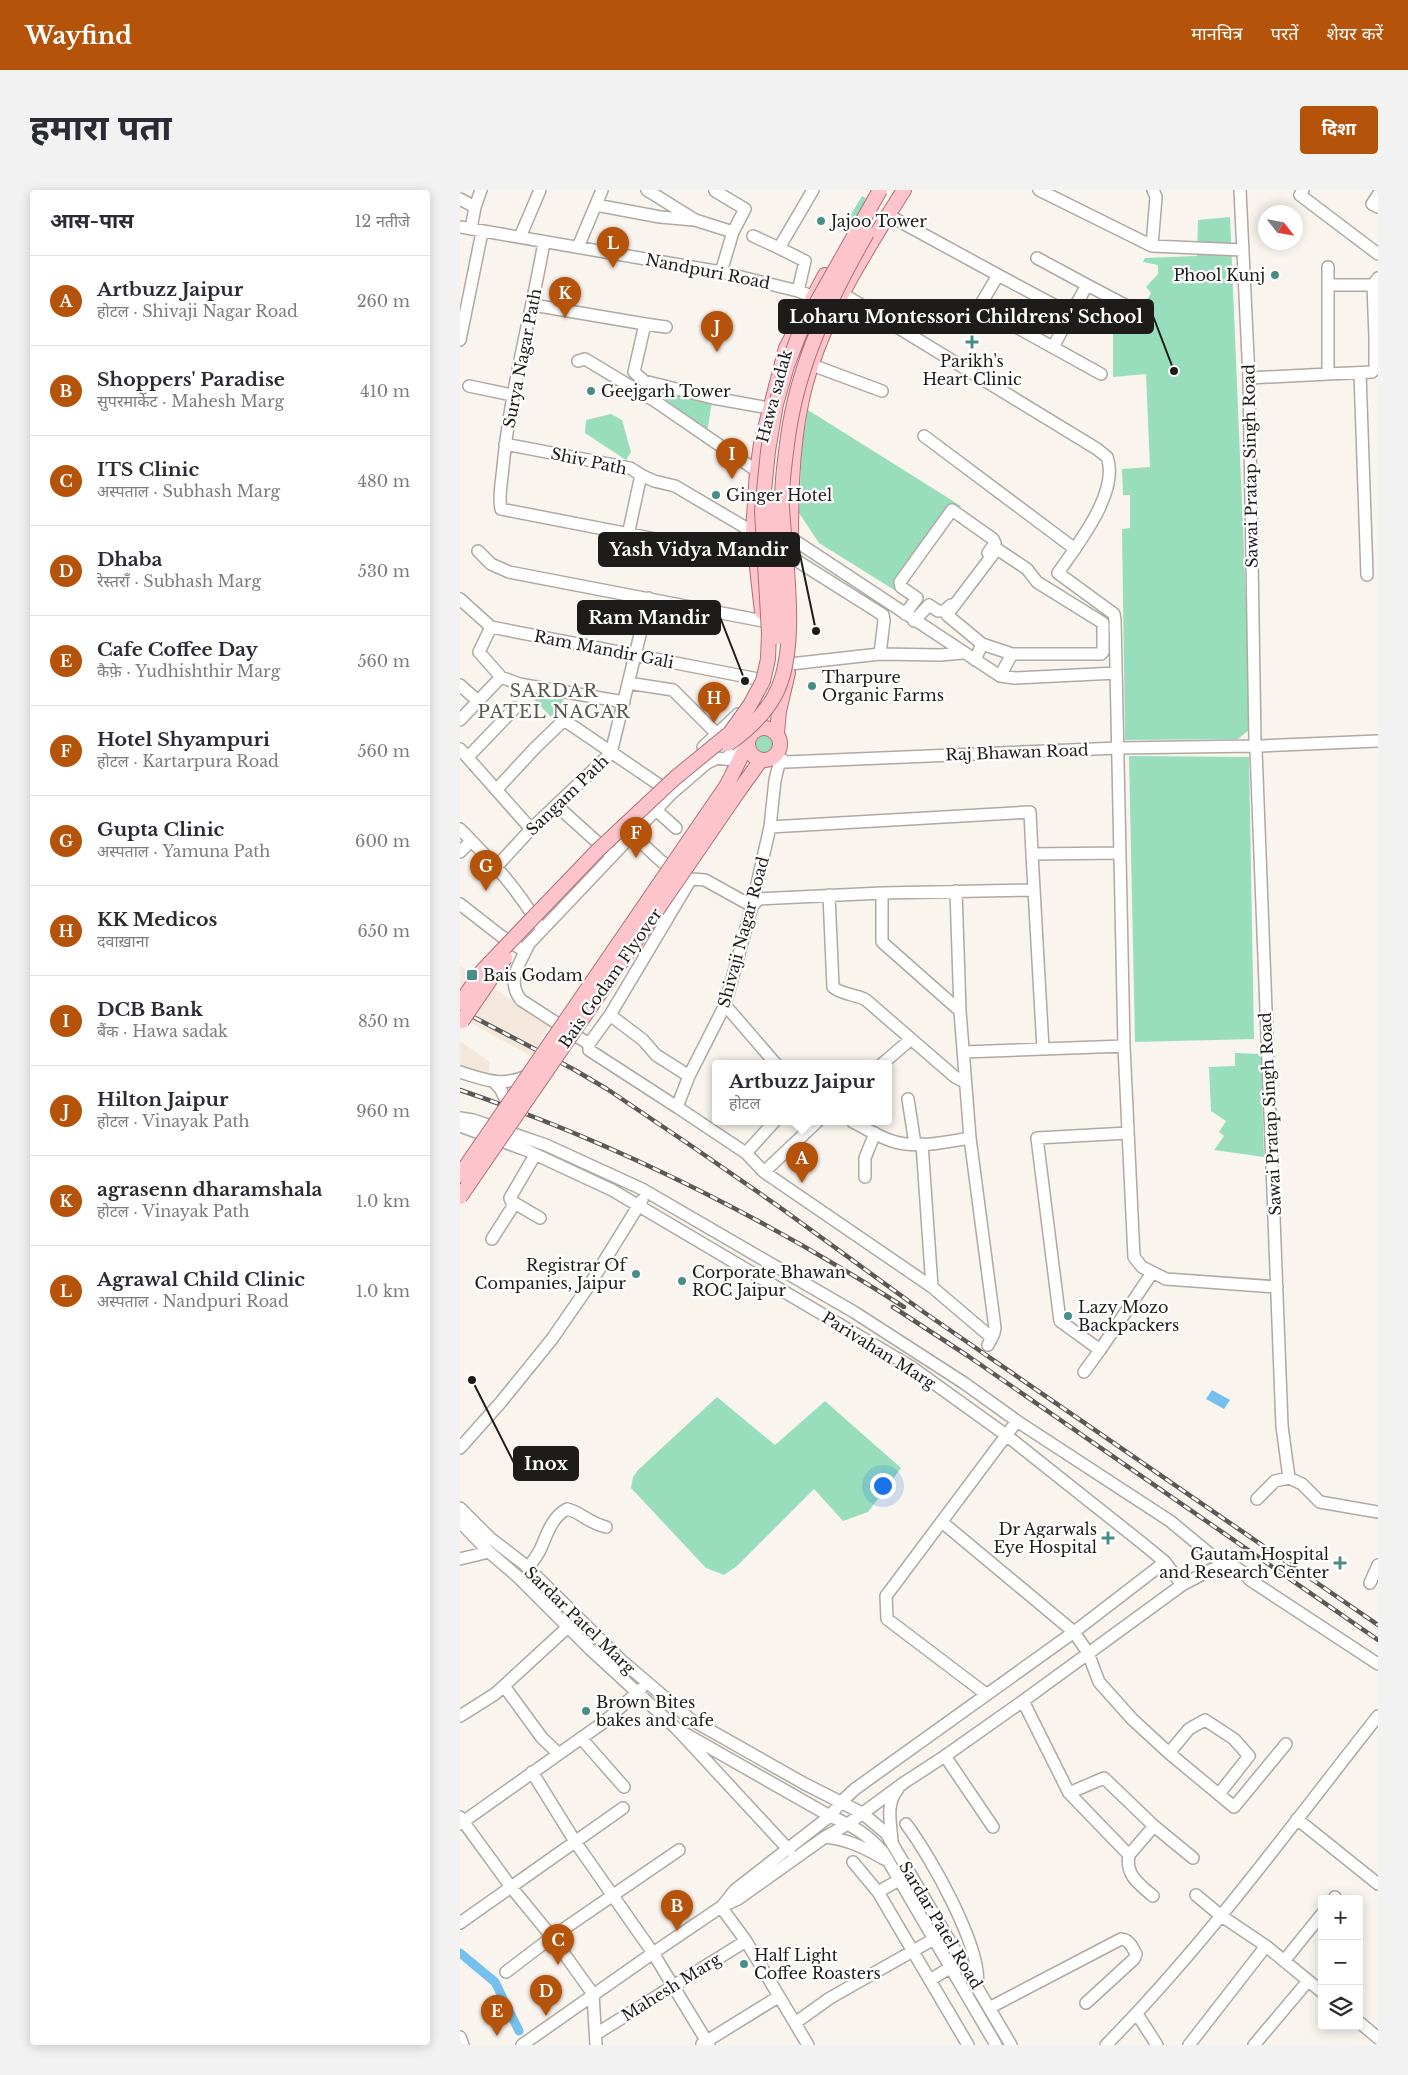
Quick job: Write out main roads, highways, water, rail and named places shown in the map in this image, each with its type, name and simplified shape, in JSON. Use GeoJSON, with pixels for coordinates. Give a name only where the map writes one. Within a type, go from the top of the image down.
{"type":"FeatureCollection","features":[{"type":"Feature","properties":{"kind":"main road","name":"Hawa sadak"},"geometry":{"type":"LineString","coordinates":[[776,733],[790,664],[793,459],[801,403],[812,365],[824,302],[874,190]]}},
{"type":"Feature","properties":{"kind":"main road"},"geometry":{"type":"LineString","coordinates":[[723,734],[750,705],[763,681],[768,659],[769,633],[762,511],[768,451],[776,404],[787,366],[800,332],[880,190]]}},
{"type":"Feature","properties":{"kind":"main road"},"geometry":{"type":"LineString","coordinates":[[460,1027],[490,978],[533,928],[677,782],[736,739],[762,713],[775,695],[786,666],[789,612],[782,506],[788,436],[794,404],[815,338],[832,297],[893,190]]}},
{"type":"Feature","properties":{"kind":"main road","name":"Hawa sadak"},"geometry":{"type":"LineString","coordinates":[[748,739],[744,709],[758,679],[761,666],[763,621],[753,532],[757,471],[769,408],[786,348],[824,302],[843,294],[904,190]]}},
{"type":"Feature","properties":{"kind":"main road"},"geometry":{"type":"LineString","coordinates":[[460,1003],[483,970],[597,851],[723,734],[758,706],[771,684],[777,662],[778,641],[773,513],[778,453],[789,393],[804,345],[824,302]]}},
{"type":"Feature","properties":{"kind":"main road"},"geometry":{"type":"LineString","coordinates":[[759,590],[791,589]]}},
{"type":"Feature","properties":{"kind":"main road"},"geometry":{"type":"LineString","coordinates":[[763,727],[768,728],[776,733],[780,742],[778,757],[761,760],[752,755],[748,739],[753,731],[763,727]]}},
{"type":"Feature","properties":{"kind":"main road","name":"Bais Godam Flyover"},"geometry":{"type":"LineString","coordinates":[[460,1197],[732,788],[727,760],[748,739]]}},
{"type":"Feature","properties":{"kind":"main road","name":"Bais Godam Flyover"},"geometry":{"type":"LineString","coordinates":[[460,1175],[527,1076],[732,788],[761,760]]}},
{"type":"Feature","properties":{"kind":"water"},"geometry":{"type":"Polygon","coordinates":[[[1212,1390],[1230,1400],[1224,1409],[1206,1399],[1212,1390]]]}},
{"type":"Feature","properties":{"kind":"waterway"},"geometry":{"type":"LineString","coordinates":[[460,1953],[495,1982],[519,2031]]}},
{"type":"Feature","properties":{"kind":"railway"},"geometry":{"type":"LineString","coordinates":[[460,1010],[573,1069],[607,1089],[778,1206],[925,1313],[1378,1625]]}},
{"type":"Feature","properties":{"kind":"railway"},"geometry":{"type":"LineString","coordinates":[[460,1090],[576,1134],[688,1185],[798,1243],[904,1307]]}},
{"type":"Feature","properties":{"kind":"railway"},"geometry":{"type":"LineString","coordinates":[[893,1307],[968,1356],[1378,1640]]}},
{"type":"Feature","properties":{"kind":"place","name":"Jajoo Tower"},"geometry":{"type":"Point","coordinates":[821,221]}},
{"type":"Feature","properties":{"kind":"place","name":"Agrawal Child Clinic"},"geometry":{"type":"Point","coordinates":[613,268]}},
{"type":"Feature","properties":{"kind":"place","name":"Phool Kunj"},"geometry":{"type":"Point","coordinates":[1275,275]}},
{"type":"Feature","properties":{"kind":"place","name":"agrasenn dharamshala"},"geometry":{"type":"Point","coordinates":[565,318]}},
{"type":"Feature","properties":{"kind":"place","name":"Parikh's Heart Clinic"},"geometry":{"type":"Point","coordinates":[972,342]}},
{"type":"Feature","properties":{"kind":"place","name":"Hilton Jaipur"},"geometry":{"type":"Point","coordinates":[717,352]}},
{"type":"Feature","properties":{"kind":"place","name":"Loharu Montessori Childrens' School"},"geometry":{"type":"Point","coordinates":[1174,371]}},
{"type":"Feature","properties":{"kind":"place","name":"Geejgarh Tower"},"geometry":{"type":"Point","coordinates":[591,391]}},
{"type":"Feature","properties":{"kind":"place","name":"DCB Bank"},"geometry":{"type":"Point","coordinates":[732,479]}},
{"type":"Feature","properties":{"kind":"place","name":"Ginger Hotel"},"geometry":{"type":"Point","coordinates":[716,495]}},
{"type":"Feature","properties":{"kind":"place","name":"Yash Vidya Mandir"},"geometry":{"type":"Point","coordinates":[816,631]}},
{"type":"Feature","properties":{"kind":"place","name":"Ram Mandir"},"geometry":{"type":"Point","coordinates":[745,681]}},
{"type":"Feature","properties":{"kind":"place","name":"Tharpure Organic Farms"},"geometry":{"type":"Point","coordinates":[812,686]}},
{"type":"Feature","properties":{"kind":"place","name":"KK Medicos"},"geometry":{"type":"Point","coordinates":[714,723]}},
{"type":"Feature","properties":{"kind":"place","name":"Hotel Shyampuri"},"geometry":{"type":"Point","coordinates":[636,858]}},
{"type":"Feature","properties":{"kind":"place","name":"Gupta Clinic"},"geometry":{"type":"Point","coordinates":[486,891]}},
{"type":"Feature","properties":{"kind":"place","name":"Bais Godam"},"geometry":{"type":"Point","coordinates":[472,975]}},
{"type":"Feature","properties":{"kind":"place","name":"Artbuzz Jaipur"},"geometry":{"type":"Point","coordinates":[802,1183]}},
{"type":"Feature","properties":{"kind":"place","name":"Registrar Of Companies, Jaipur"},"geometry":{"type":"Point","coordinates":[636,1274]}},
{"type":"Feature","properties":{"kind":"place","name":"Corporate Bhawan ROC Jaipur"},"geometry":{"type":"Point","coordinates":[682,1281]}},
{"type":"Feature","properties":{"kind":"place","name":"Lazy Mozo Backpackers"},"geometry":{"type":"Point","coordinates":[1068,1316]}},
{"type":"Feature","properties":{"kind":"place","name":"Inox"},"geometry":{"type":"Point","coordinates":[472,1380]}},
{"type":"Feature","properties":{"kind":"place","name":"Dr Agarwals Eye Hospital"},"geometry":{"type":"Point","coordinates":[1108,1538]}},
{"type":"Feature","properties":{"kind":"place","name":"Gautam Hospital and Research Center"},"geometry":{"type":"Point","coordinates":[1340,1563]}},
{"type":"Feature","properties":{"kind":"place","name":"Brown Bites bakes and cafe"},"geometry":{"type":"Point","coordinates":[586,1711]}},
{"type":"Feature","properties":{"kind":"place","name":"Shoppers' Paradise"},"geometry":{"type":"Point","coordinates":[677,1931]}},
{"type":"Feature","properties":{"kind":"place","name":"Half Light Coffee Roasters"},"geometry":{"type":"Point","coordinates":[744,1964]}},
{"type":"Feature","properties":{"kind":"place","name":"ITS Clinic"},"geometry":{"type":"Point","coordinates":[558,1965]}},
{"type":"Feature","properties":{"kind":"place","name":"Dhaba"},"geometry":{"type":"Point","coordinates":[546,2016]}},
{"type":"Feature","properties":{"kind":"place","name":"Cafe Coffee Day"},"geometry":{"type":"Point","coordinates":[497,2036]}},
{"type":"Feature","properties":{"kind":"district","name":"SARDAR PATEL NAGAR"},"geometry":{"type":"Point","coordinates":[554,701]}}]}
